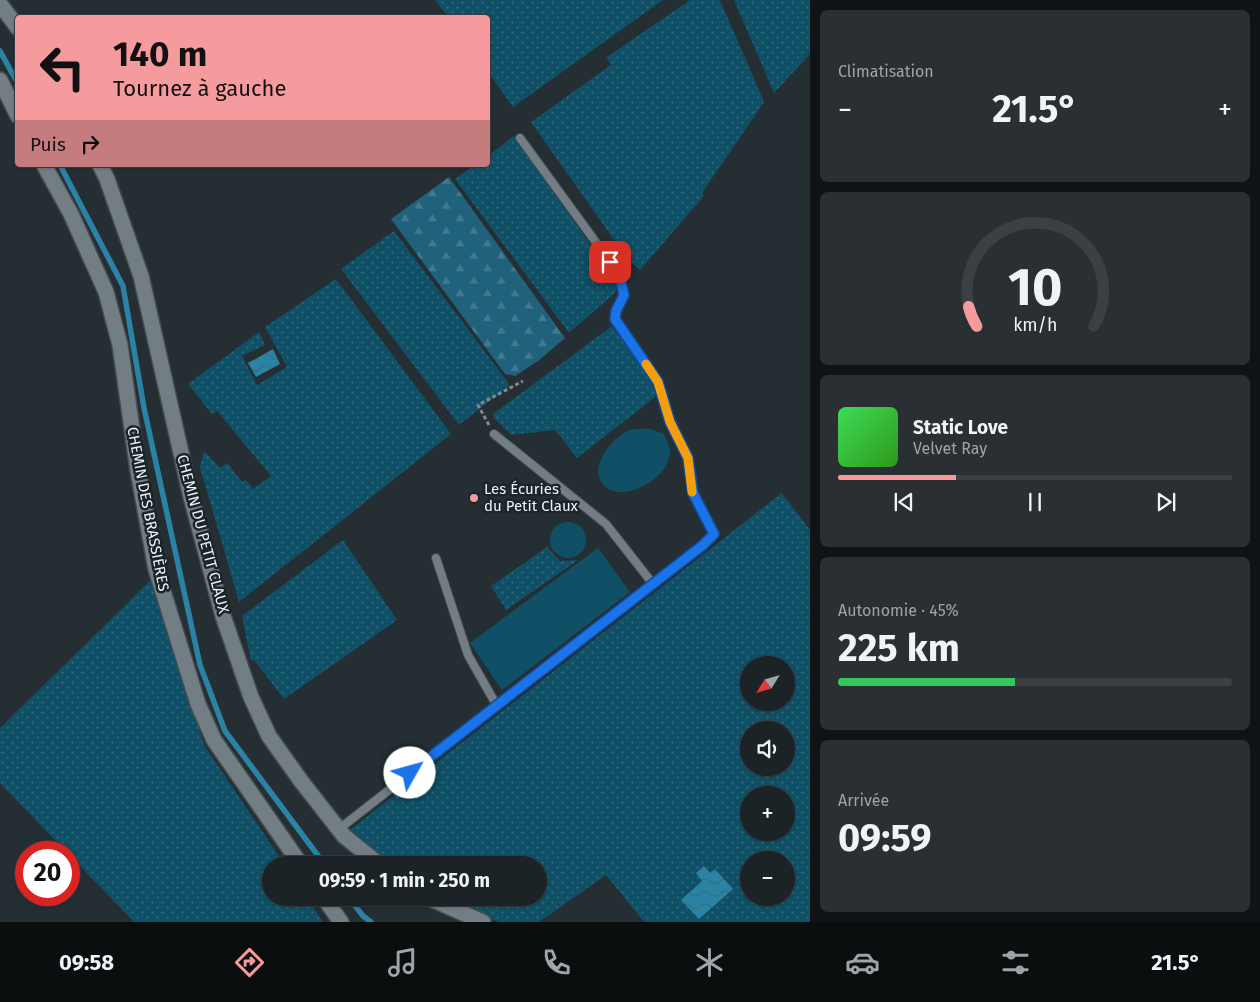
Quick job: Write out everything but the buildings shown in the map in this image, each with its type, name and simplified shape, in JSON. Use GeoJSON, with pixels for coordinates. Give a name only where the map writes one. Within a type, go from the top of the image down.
{"type":"FeatureCollection","features":[{"type":"Feature","properties":{"kind":"street"},"geometry":{"type":"LineString","coordinates":[[0,4],[15,24]]}},
{"type":"Feature","properties":{"kind":"street"},"geometry":{"type":"LineString","coordinates":[[0,80],[15,110]]}},
{"type":"Feature","properties":{"kind":"street","name":"CHEMIN DES BRASSIÈRES"},"geometry":{"type":"LineString","coordinates":[[45,167],[71,214],[106,292],[120,346],[138,471],[156,569],[198,704],[214,740],[295,856]]}},
{"type":"Feature","properties":{"kind":"street","name":"CHEMIN DU PETIT CLAUX"},"geometry":{"type":"LineString","coordinates":[[101,167],[108,179],[141,276],[191,497],[223,616],[251,697],[269,736],[339,829],[370,856]]}},
{"type":"Feature","properties":{"kind":"street"},"geometry":{"type":"LineString","coordinates":[[329,906],[340,922]]}},
{"type":"Feature","properties":{"kind":"street"},"geometry":{"type":"LineString","coordinates":[[447,906],[483,922]]}},
{"type":"Feature","properties":{"kind":"lane"},"geometry":{"type":"LineString","coordinates":[[339,829],[703,545],[714,534],[693,493],[688,458],[670,422],[658,382],[615,319],[616,311],[624,295],[619,274],[520,138]]}},
{"type":"Feature","properties":{"kind":"lane"},"geometry":{"type":"LineString","coordinates":[[494,434],[606,524],[653,584]]}},
{"type":"Feature","properties":{"kind":"lane"},"geometry":{"type":"LineString","coordinates":[[436,558],[468,655],[497,706]]}},
{"type":"Feature","properties":{"kind":"path"},"geometry":{"type":"LineString","coordinates":[[494,434],[478,406],[523,381]]}},
{"type":"Feature","properties":{"kind":"shaded area"},"geometry":{"type":"Polygon","coordinates":[[[435,0],[663,0],[513,107],[490,75],[490,15],[446,15],[435,0]]]}},
{"type":"Feature","properties":{"kind":"shaded area"},"geometry":{"type":"Polygon","coordinates":[[[690,0],[720,0],[764,102],[702,193],[704,196],[640,270],[626,257],[531,122],[611,65],[607,57],[690,0]]]}},
{"type":"Feature","properties":{"kind":"shaded area"},"geometry":{"type":"Polygon","coordinates":[[[734,0],[810,0],[810,54],[774,93],[734,0]]]}},
{"type":"Feature","properties":{"kind":"shaded area"},"geometry":{"type":"Polygon","coordinates":[[[514,136],[616,281],[616,292],[569,333],[455,179],[472,167],[490,167],[490,154],[514,136]]]}},
{"type":"Feature","properties":{"kind":"shaded area"},"geometry":{"type":"Polygon","coordinates":[[[394,231],[510,385],[459,425],[341,269],[394,231]]]}},
{"type":"Feature","properties":{"kind":"shaded area"},"geometry":{"type":"Polygon","coordinates":[[[336,279],[451,434],[239,602],[200,467],[204,451],[220,468],[227,463],[242,482],[246,480],[253,489],[271,476],[217,411],[212,414],[188,384],[259,332],[265,345],[242,356],[257,385],[287,367],[265,327],[336,279]]]}},
{"type":"Feature","properties":{"kind":"shaded area"},"geometry":{"type":"Polygon","coordinates":[[[612,326],[658,390],[654,398],[577,458],[555,430],[511,435],[494,418],[493,414],[612,326]]]}},
{"type":"Feature","properties":{"kind":"shaded area"},"geometry":{"type":"Polygon","coordinates":[[[651,429],[664,434],[671,451],[665,467],[659,475],[644,486],[627,492],[618,492],[603,484],[598,470],[600,462],[609,446],[628,431],[651,429]]]}},
{"type":"Feature","properties":{"kind":"shaded area"},"geometry":{"type":"Polygon","coordinates":[[[782,493],[810,530],[810,922],[644,922],[606,875],[539,922],[499,922],[458,906],[547,906],[547,856],[374,856],[346,833],[782,493]]]}},
{"type":"Feature","properties":{"kind":"shaded area"},"geometry":{"type":"Polygon","coordinates":[[[568,522],[580,528],[586,540],[580,552],[568,558],[556,552],[550,540],[556,528],[568,522]]]}},
{"type":"Feature","properties":{"kind":"shaded area"},"geometry":{"type":"Polygon","coordinates":[[[343,540],[397,620],[284,699],[254,660],[251,661],[242,616],[343,540]]]}},
{"type":"Feature","properties":{"kind":"shaded area"},"geometry":{"type":"Polygon","coordinates":[[[547,547],[560,561],[578,560],[506,610],[491,586],[547,547]]]}},
{"type":"Feature","properties":{"kind":"shaded area"},"geometry":{"type":"Polygon","coordinates":[[[598,548],[630,592],[502,690],[470,643],[598,548]]]}},
{"type":"Feature","properties":{"kind":"shaded area"},"geometry":{"type":"Polygon","coordinates":[[[151,580],[204,745],[279,856],[262,856],[262,906],[312,906],[323,922],[134,922],[80,866],[80,841],[56,841],[0,783],[0,728],[151,580]]]}},
{"type":"Feature","properties":{"kind":"green space"},"geometry":{"type":"Polygon","coordinates":[[[449,177],[565,338],[538,361],[515,376],[505,374],[391,219],[449,177]]]}},
{"type":"Feature","properties":{"kind":"water"},"geometry":{"type":"Polygon","coordinates":[[[273,349],[280,364],[256,377],[248,363],[273,349]]]}},
{"type":"Feature","properties":{"kind":"water"},"geometry":{"type":"Polygon","coordinates":[[[704,866],[710,873],[715,869],[733,889],[699,919],[681,900],[702,881],[696,873],[704,866]]]}},
{"type":"Feature","properties":{"kind":"waterway"},"geometry":{"type":"LineString","coordinates":[[0,51],[15,78]]}},
{"type":"Feature","properties":{"kind":"waterway"},"geometry":{"type":"LineString","coordinates":[[61,167],[123,286],[144,408],[200,665],[225,731],[318,856]]}},
{"type":"Feature","properties":{"kind":"waterway"},"geometry":{"type":"LineString","coordinates":[[355,906],[371,922]]}},
{"type":"Feature","properties":{"kind":"slow traffic"},"geometry":{"type":"LineString","coordinates":[[646,364],[658,382],[670,422],[688,458],[688,475],[692,492]]}},
{"type":"Feature","properties":{"kind":"place","name":"Les Écuries du Petit Claux"},"geometry":{"type":"Point","coordinates":[474,498]}},
{"type":"Feature","properties":{"kind":"route"},"geometry":{"type":"LineString","coordinates":[[410,773],[703,545],[714,534],[693,493],[688,475],[688,458],[670,422],[658,382],[615,319],[616,311],[624,295],[619,274],[610,262]]}}]}
